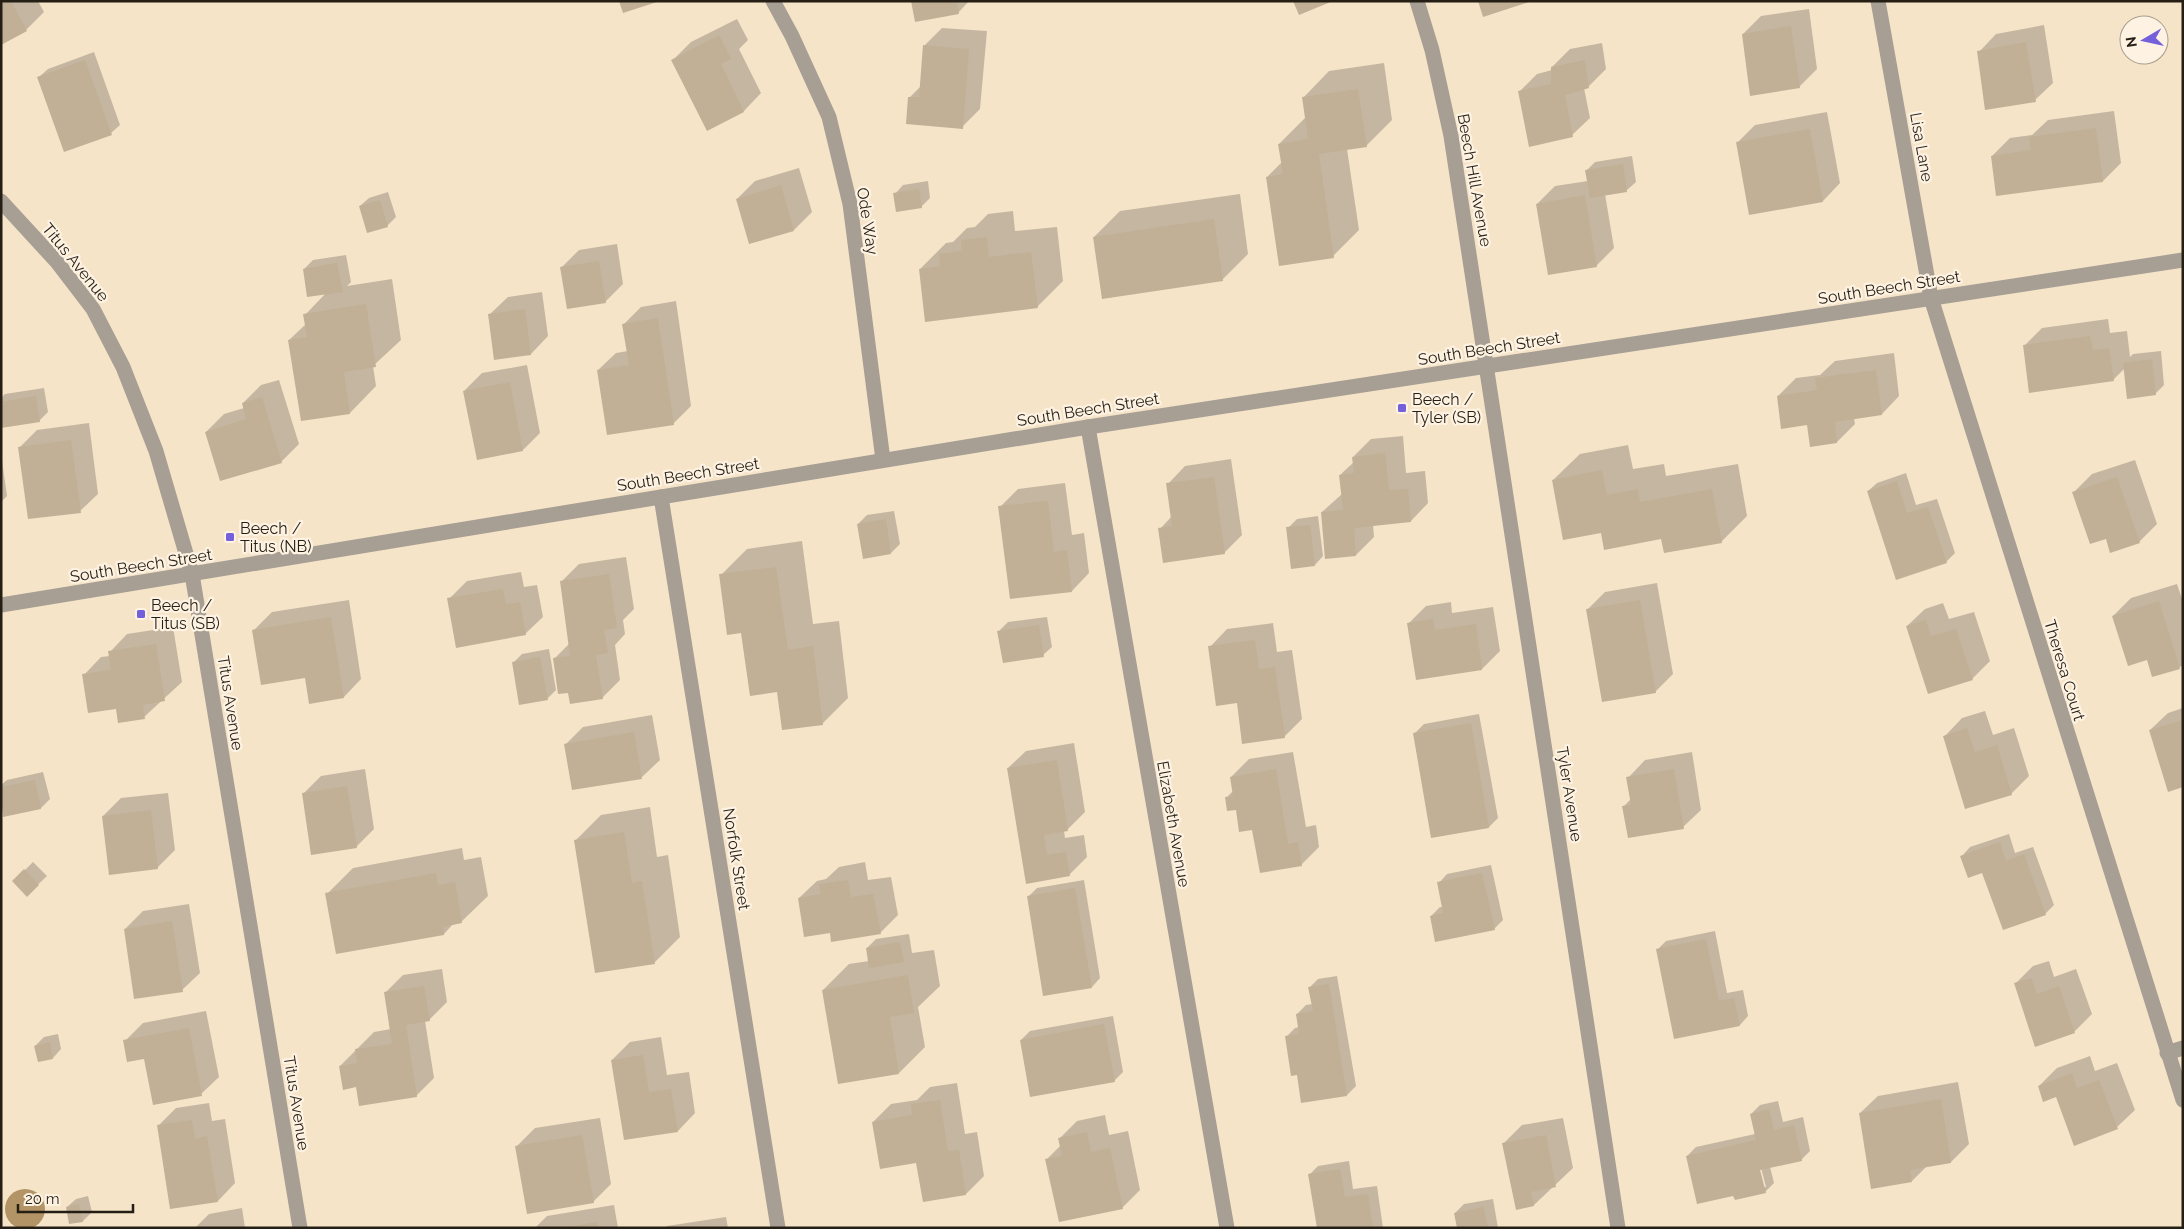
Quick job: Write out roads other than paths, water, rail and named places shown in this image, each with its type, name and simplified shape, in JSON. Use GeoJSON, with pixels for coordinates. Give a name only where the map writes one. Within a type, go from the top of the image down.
{"type":"FeatureCollection","features":[{"type":"Feature","properties":{"kind":"street","name":"Ode Way"},"geometry":{"type":"LineString","coordinates":[[773,1],[792,36],[829,117],[850,204],[883,460]]}},
{"type":"Feature","properties":{"kind":"street","name":"Beech Hill Avenue"},"geometry":{"type":"LineString","coordinates":[[1417,1],[1432,50],[1451,136],[1488,366]]}},
{"type":"Feature","properties":{"kind":"street","name":"Lisa Lane"},"geometry":{"type":"LineString","coordinates":[[1878,1],[1931,298]]}},
{"type":"Feature","properties":{"kind":"street","name":"Titus Avenue"},"geometry":{"type":"LineString","coordinates":[[1,202],[57,262],[93,309],[123,366],[156,451],[192,574],[300,1228]]}},
{"type":"Feature","properties":{"kind":"street","name":"South Beech Street"},"geometry":{"type":"LineString","coordinates":[[1,605],[1088,427],[2183,260]]}},
{"type":"Feature","properties":{"kind":"street","name":"Theresa Court"},"geometry":{"type":"LineString","coordinates":[[1931,298],[2183,1100]]}},
{"type":"Feature","properties":{"kind":"street","name":"Tyler Avenue"},"geometry":{"type":"LineString","coordinates":[[1488,366],[1618,1228]]}},
{"type":"Feature","properties":{"kind":"street","name":"Elizabeth Avenue"},"geometry":{"type":"LineString","coordinates":[[1088,427],[1227,1228]]}},
{"type":"Feature","properties":{"kind":"street","name":"Norfolk Street"},"geometry":{"type":"LineString","coordinates":[[661,497],[778,1228]]}},
{"type":"Feature","properties":{"kind":"street"},"geometry":{"type":"LineString","coordinates":[[2167,1053],[2183,1048]]}},
{"type":"Feature","properties":{"kind":"place","name":"Beech / Tyler (SB)"},"geometry":{"type":"Point","coordinates":[1402,408]}},
{"type":"Feature","properties":{"kind":"place","name":"Beech / Titus (NB)"},"geometry":{"type":"Point","coordinates":[230,537]}},
{"type":"Feature","properties":{"kind":"place","name":"Beech / Titus (SB)"},"geometry":{"type":"Point","coordinates":[141,614]}}]}
